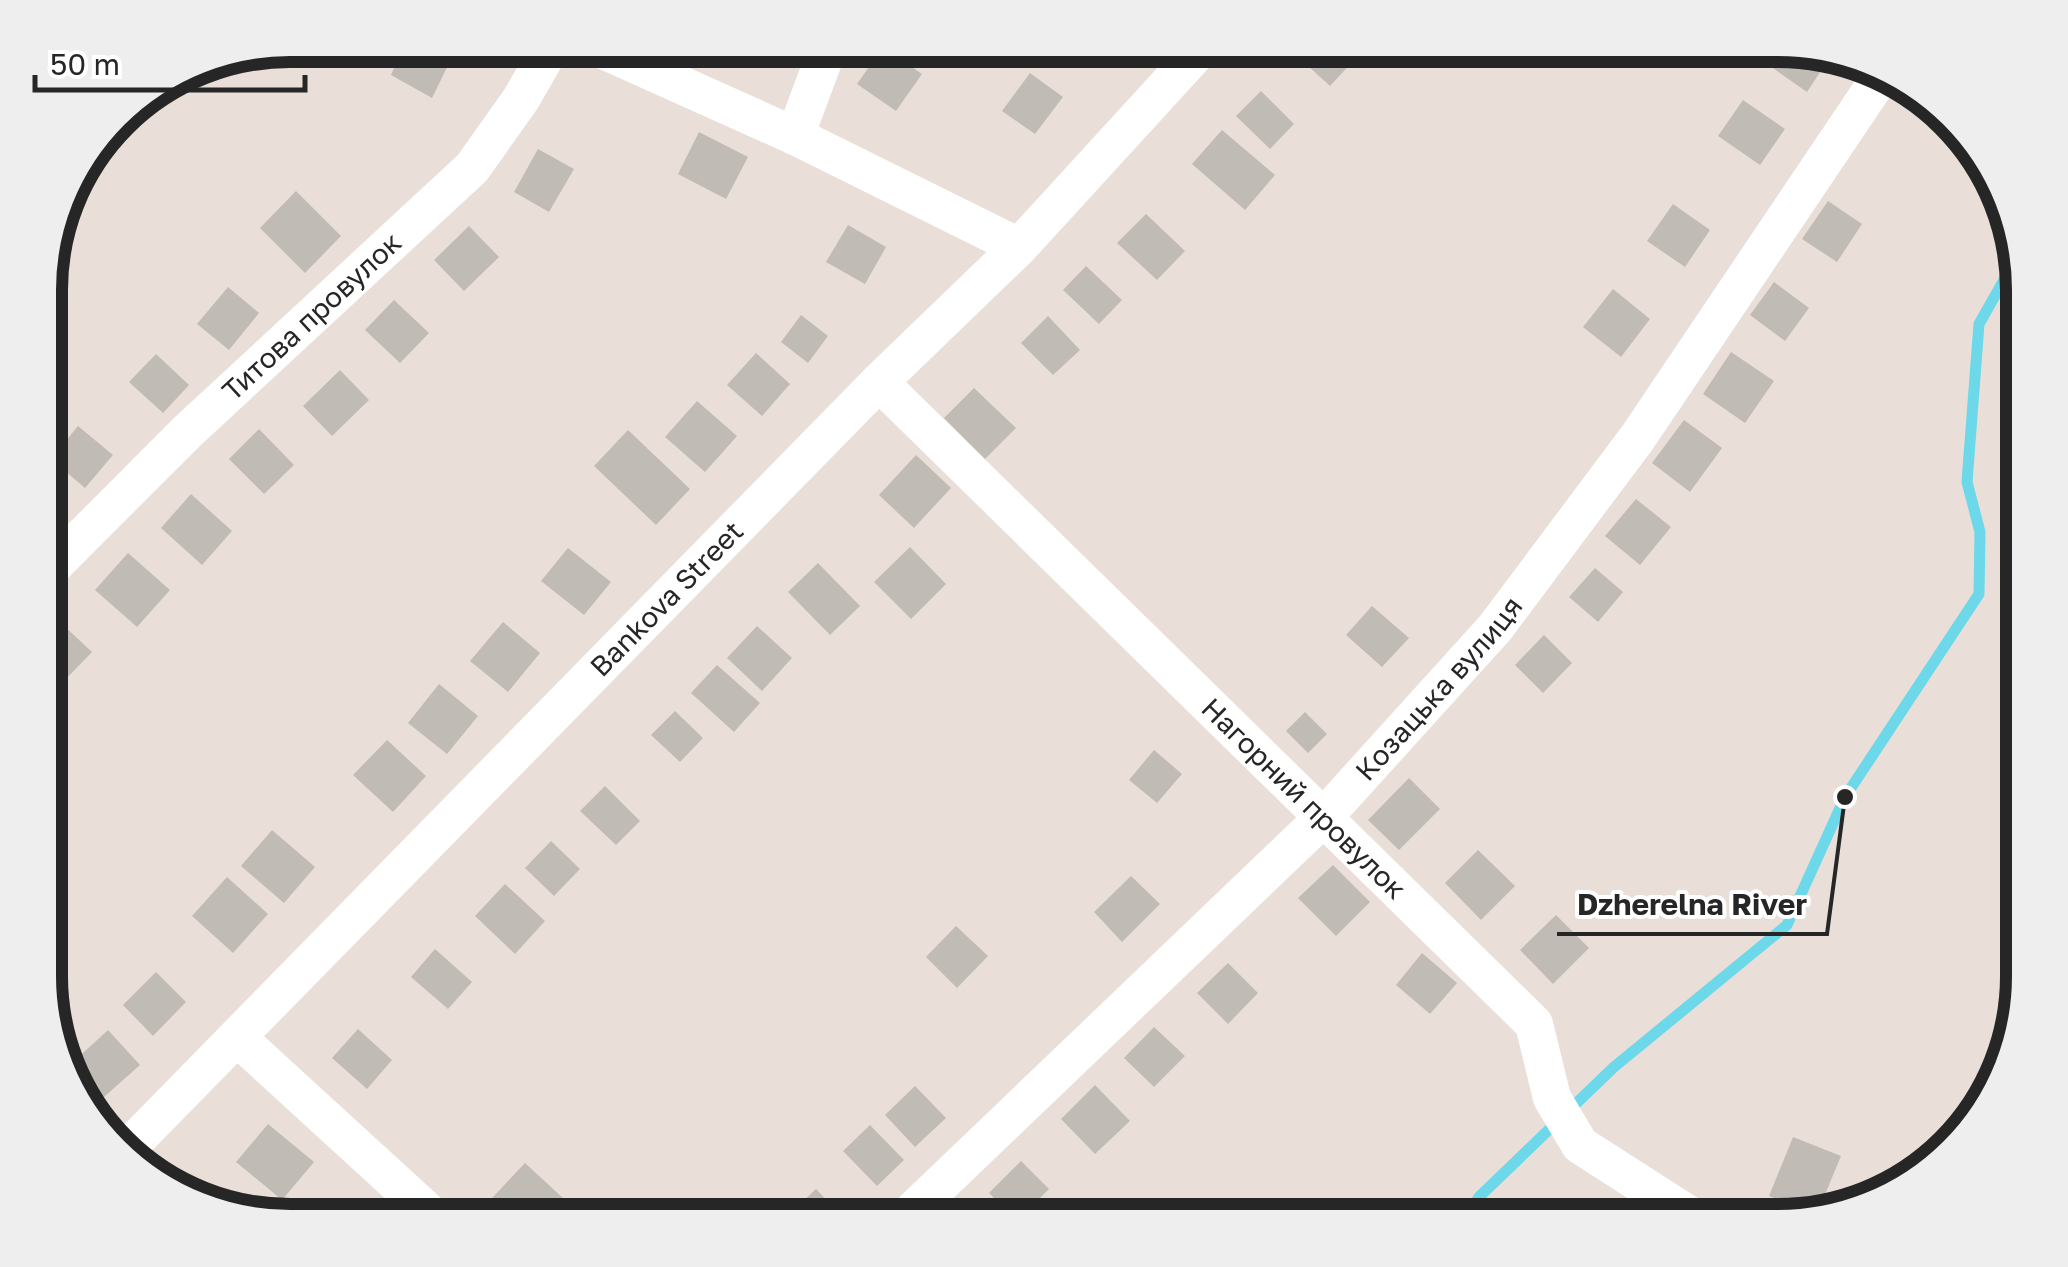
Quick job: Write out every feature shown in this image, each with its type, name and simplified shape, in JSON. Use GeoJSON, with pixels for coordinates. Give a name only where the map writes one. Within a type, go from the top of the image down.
{"type":"FeatureCollection","features":[{"type":"Feature","properties":{"kind":"street","name":"Титова провулок"},"geometry":{"type":"LineString","coordinates":[[62,557],[188,430],[472,168],[522,99],[543,62]]}},
{"type":"Feature","properties":{"kind":"street"},"geometry":{"type":"LineString","coordinates":[[630,62],[795,136],[1020,246]]}},
{"type":"Feature","properties":{"kind":"street"},"geometry":{"type":"LineString","coordinates":[[795,136],[822,62]]}},
{"type":"Feature","properties":{"kind":"street","name":"Bankova Street"},"geometry":{"type":"LineString","coordinates":[[134,1142],[879,382],[1020,246],[1188,62]]}},
{"type":"Feature","properties":{"kind":"street","name":"Козацька вулиця"},"geometry":{"type":"LineString","coordinates":[[920,1204],[1322,818],[1496,628],[1638,436],[1874,85]]}},
{"type":"Feature","properties":{"kind":"street","name":"Нагорний провулок"},"geometry":{"type":"LineString","coordinates":[[879,382],[1534,1024],[1552,1098],[1580,1145],[1672,1204]]}},
{"type":"Feature","properties":{"kind":"street"},"geometry":{"type":"LineString","coordinates":[[238,1038],[420,1204]]}},
{"type":"Feature","properties":{"kind":"building"},"geometry":{"type":"Polygon","coordinates":[[[397,62],[450,62],[432,98],[391,75],[397,62]]]}},
{"type":"Feature","properties":{"kind":"building"},"geometry":{"type":"Polygon","coordinates":[[[872,62],[905,62],[922,74],[896,111],[857,84],[872,62]]]}},
{"type":"Feature","properties":{"kind":"building"},"geometry":{"type":"Polygon","coordinates":[[[1304,62],[1352,62],[1330,86],[1304,62]]]}},
{"type":"Feature","properties":{"kind":"building"},"geometry":{"type":"Polygon","coordinates":[[[1777,62],[1823,67],[1807,92],[1767,64],[1777,62]]]}},
{"type":"Feature","properties":{"kind":"building"},"geometry":{"type":"Polygon","coordinates":[[[1030,73],[1063,97],[1035,134],[1002,111],[1030,73]]]}},
{"type":"Feature","properties":{"kind":"building"},"geometry":{"type":"Polygon","coordinates":[[[1261,91],[1294,124],[1270,149],[1236,116],[1261,91]]]}},
{"type":"Feature","properties":{"kind":"building"},"geometry":{"type":"Polygon","coordinates":[[[1743,100],[1785,129],[1760,165],[1718,136],[1743,100]]]}},
{"type":"Feature","properties":{"kind":"building"},"geometry":{"type":"Polygon","coordinates":[[[1222,130],[1275,175],[1245,210],[1192,164],[1222,130]]]}},
{"type":"Feature","properties":{"kind":"building"},"geometry":{"type":"Polygon","coordinates":[[[699,132],[748,157],[726,199],[678,174],[699,132]]]}},
{"type":"Feature","properties":{"kind":"building"},"geometry":{"type":"Polygon","coordinates":[[[538,149],[574,169],[549,212],[514,192],[538,149]]]}},
{"type":"Feature","properties":{"kind":"building"},"geometry":{"type":"Polygon","coordinates":[[[296,191],[341,236],[305,273],[260,228],[296,191]]]}},
{"type":"Feature","properties":{"kind":"building"},"geometry":{"type":"Polygon","coordinates":[[[1828,201],[1862,224],[1837,262],[1802,239],[1828,201]]]}},
{"type":"Feature","properties":{"kind":"building"},"geometry":{"type":"Polygon","coordinates":[[[1673,204],[1710,230],[1685,267],[1647,241],[1673,204]]]}},
{"type":"Feature","properties":{"kind":"building"},"geometry":{"type":"Polygon","coordinates":[[[1146,214],[1185,251],[1157,280],[1117,243],[1146,214]]]}},
{"type":"Feature","properties":{"kind":"building"},"geometry":{"type":"Polygon","coordinates":[[[848,225],[886,247],[865,284],[826,262],[848,225]]]}},
{"type":"Feature","properties":{"kind":"building"},"geometry":{"type":"Polygon","coordinates":[[[469,226],[499,257],[464,291],[434,260],[469,226]]]}},
{"type":"Feature","properties":{"kind":"building"},"geometry":{"type":"Polygon","coordinates":[[[1086,266],[1122,300],[1099,324],[1063,290],[1086,266]]]}},
{"type":"Feature","properties":{"kind":"building"},"geometry":{"type":"Polygon","coordinates":[[[1774,282],[1809,308],[1785,341],[1750,315],[1774,282]]]}},
{"type":"Feature","properties":{"kind":"building"},"geometry":{"type":"Polygon","coordinates":[[[228,287],[259,313],[229,350],[197,324],[228,287]]]}},
{"type":"Feature","properties":{"kind":"building"},"geometry":{"type":"Polygon","coordinates":[[[1613,289],[1650,319],[1621,357],[1583,327],[1613,289]]]}},
{"type":"Feature","properties":{"kind":"building"},"geometry":{"type":"Polygon","coordinates":[[[394,300],[429,333],[400,363],[365,330],[394,300]]]}},
{"type":"Feature","properties":{"kind":"building"},"geometry":{"type":"Polygon","coordinates":[[[801,315],[828,336],[808,363],[781,342],[801,315]]]}},
{"type":"Feature","properties":{"kind":"building"},"geometry":{"type":"Polygon","coordinates":[[[1048,316],[1080,350],[1053,375],[1021,343],[1048,316]]]}},
{"type":"Feature","properties":{"kind":"building"},"geometry":{"type":"Polygon","coordinates":[[[1731,352],[1774,381],[1745,423],[1703,394],[1731,352]]]}},
{"type":"Feature","properties":{"kind":"building"},"geometry":{"type":"Polygon","coordinates":[[[756,353],[790,384],[762,416],[727,385],[756,353]]]}},
{"type":"Feature","properties":{"kind":"building"},"geometry":{"type":"Polygon","coordinates":[[[156,354],[189,385],[163,413],[129,382],[156,354]]]}},
{"type":"Feature","properties":{"kind":"building"},"geometry":{"type":"Polygon","coordinates":[[[340,370],[369,400],[332,436],[303,406],[340,370]]]}},
{"type":"Feature","properties":{"kind":"building"},"geometry":{"type":"Polygon","coordinates":[[[974,388],[1016,428],[985,459],[944,418],[974,388]]]}},
{"type":"Feature","properties":{"kind":"building"},"geometry":{"type":"Polygon","coordinates":[[[697,401],[737,436],[705,472],[665,437],[697,401]]]}},
{"type":"Feature","properties":{"kind":"building"},"geometry":{"type":"Polygon","coordinates":[[[1684,420],[1722,448],[1690,492],[1652,463],[1684,420]]]}},
{"type":"Feature","properties":{"kind":"building"},"geometry":{"type":"Polygon","coordinates":[[[78,426],[113,455],[85,488],[62,468],[62,446],[78,426]]]}},
{"type":"Feature","properties":{"kind":"building"},"geometry":{"type":"Polygon","coordinates":[[[259,429],[294,465],[264,494],[229,459],[259,429]]]}},
{"type":"Feature","properties":{"kind":"building"},"geometry":{"type":"Polygon","coordinates":[[[628,430],[690,489],[656,525],[594,466],[628,430]]]}},
{"type":"Feature","properties":{"kind":"building"},"geometry":{"type":"Polygon","coordinates":[[[916,455],[951,488],[914,528],[879,495],[916,455]]]}},
{"type":"Feature","properties":{"kind":"building"},"geometry":{"type":"Polygon","coordinates":[[[191,494],[232,531],[202,565],[161,528],[191,494]]]}},
{"type":"Feature","properties":{"kind":"building"},"geometry":{"type":"Polygon","coordinates":[[[1636,499],[1671,527],[1640,565],[1605,536],[1636,499]]]}},
{"type":"Feature","properties":{"kind":"building"},"geometry":{"type":"Polygon","coordinates":[[[910,547],[946,584],[911,619],[874,582],[910,547]]]}},
{"type":"Feature","properties":{"kind":"building"},"geometry":{"type":"Polygon","coordinates":[[[568,548],[611,582],[584,615],[541,581],[568,548]]]}},
{"type":"Feature","properties":{"kind":"building"},"geometry":{"type":"Polygon","coordinates":[[[128,553],[170,590],[137,627],[95,590],[128,553]]]}},
{"type":"Feature","properties":{"kind":"building"},"geometry":{"type":"Polygon","coordinates":[[[818,563],[860,606],[830,635],[788,592],[818,563]]]}},
{"type":"Feature","properties":{"kind":"building"},"geometry":{"type":"Polygon","coordinates":[[[1595,568],[1623,592],[1598,622],[1569,597],[1595,568]]]}},
{"type":"Feature","properties":{"kind":"building"},"geometry":{"type":"Polygon","coordinates":[[[1372,606],[1409,638],[1382,667],[1346,635],[1372,606]]]}},
{"type":"Feature","properties":{"kind":"building"},"geometry":{"type":"Polygon","coordinates":[[[503,622],[540,653],[508,692],[470,661],[503,622]]]}},
{"type":"Feature","properties":{"kind":"building"},"geometry":{"type":"Polygon","coordinates":[[[62,626],[92,652],[63,682],[62,681],[62,626]]]}},
{"type":"Feature","properties":{"kind":"building"},"geometry":{"type":"Polygon","coordinates":[[[757,626],[792,658],[762,691],[727,658],[757,626]]]}},
{"type":"Feature","properties":{"kind":"building"},"geometry":{"type":"Polygon","coordinates":[[[1544,635],[1572,663],[1543,693],[1515,665],[1544,635]]]}},
{"type":"Feature","properties":{"kind":"building"},"geometry":{"type":"Polygon","coordinates":[[[717,665],[760,703],[734,732],[691,693],[717,665]]]}},
{"type":"Feature","properties":{"kind":"building"},"geometry":{"type":"Polygon","coordinates":[[[439,684],[478,716],[447,754],[408,723],[439,684]]]}},
{"type":"Feature","properties":{"kind":"building"},"geometry":{"type":"Polygon","coordinates":[[[675,711],[703,738],[680,762],[651,735],[675,711]]]}},
{"type":"Feature","properties":{"kind":"building"},"geometry":{"type":"Polygon","coordinates":[[[1305,712],[1327,734],[1308,753],[1286,731],[1305,712]]]}},
{"type":"Feature","properties":{"kind":"building"},"geometry":{"type":"Polygon","coordinates":[[[387,740],[426,776],[393,812],[353,775],[387,740]]]}},
{"type":"Feature","properties":{"kind":"building"},"geometry":{"type":"Polygon","coordinates":[[[1154,750],[1182,774],[1157,803],[1129,780],[1154,750]]]}},
{"type":"Feature","properties":{"kind":"building"},"geometry":{"type":"Polygon","coordinates":[[[1409,778],[1440,809],[1399,850],[1368,820],[1409,778]]]}},
{"type":"Feature","properties":{"kind":"building"},"geometry":{"type":"Polygon","coordinates":[[[605,786],[640,821],[616,845],[580,811],[605,786]]]}},
{"type":"Feature","properties":{"kind":"building"},"geometry":{"type":"Polygon","coordinates":[[[272,830],[315,867],[284,903],[241,866],[272,830]]]}},
{"type":"Feature","properties":{"kind":"building"},"geometry":{"type":"Polygon","coordinates":[[[551,841],[580,869],[554,896],[525,868],[551,841]]]}},
{"type":"Feature","properties":{"kind":"building"},"geometry":{"type":"Polygon","coordinates":[[[1478,850],[1515,886],[1481,920],[1445,883],[1478,850]]]}},
{"type":"Feature","properties":{"kind":"building"},"geometry":{"type":"Polygon","coordinates":[[[1333,865],[1370,902],[1336,936],[1298,898],[1333,865]]]}},
{"type":"Feature","properties":{"kind":"building"},"geometry":{"type":"Polygon","coordinates":[[[1131,876],[1160,904],[1122,942],[1094,912],[1131,876]]]}},
{"type":"Feature","properties":{"kind":"building"},"geometry":{"type":"Polygon","coordinates":[[[227,877],[268,914],[233,953],[192,916],[227,877]]]}},
{"type":"Feature","properties":{"kind":"building"},"geometry":{"type":"Polygon","coordinates":[[[505,884],[545,921],[515,954],[475,916],[505,884]]]}},
{"type":"Feature","properties":{"kind":"building"},"geometry":{"type":"Polygon","coordinates":[[[1556,915],[1589,948],[1553,984],[1520,950],[1556,915]]]}},
{"type":"Feature","properties":{"kind":"building"},"geometry":{"type":"Polygon","coordinates":[[[956,926],[988,956],[957,988],[926,957],[956,926]]]}},
{"type":"Feature","properties":{"kind":"building"},"geometry":{"type":"Polygon","coordinates":[[[435,949],[472,982],[448,1009],[411,977],[435,949]]]}},
{"type":"Feature","properties":{"kind":"building"},"geometry":{"type":"Polygon","coordinates":[[[1422,953],[1457,983],[1430,1014],[1396,985],[1422,953]]]}},
{"type":"Feature","properties":{"kind":"building"},"geometry":{"type":"Polygon","coordinates":[[[1228,963],[1258,993],[1228,1024],[1197,993],[1228,963]]]}},
{"type":"Feature","properties":{"kind":"building"},"geometry":{"type":"Polygon","coordinates":[[[156,972],[186,1002],[153,1036],[123,1005],[156,972]]]}},
{"type":"Feature","properties":{"kind":"building"},"geometry":{"type":"Polygon","coordinates":[[[1154,1027],[1185,1056],[1154,1087],[1124,1058],[1154,1027]]]}},
{"type":"Feature","properties":{"kind":"building"},"geometry":{"type":"Polygon","coordinates":[[[358,1029],[392,1060],[367,1089],[332,1058],[358,1029]]]}},
{"type":"Feature","properties":{"kind":"building"},"geometry":{"type":"Polygon","coordinates":[[[108,1030],[140,1065],[104,1097],[87,1079],[78,1057],[108,1030]]]}},
{"type":"Feature","properties":{"kind":"building"},"geometry":{"type":"Polygon","coordinates":[[[1095,1085],[1130,1121],[1095,1154],[1061,1119],[1095,1085]]]}},
{"type":"Feature","properties":{"kind":"building"},"geometry":{"type":"Polygon","coordinates":[[[915,1086],[946,1118],[915,1147],[885,1115],[915,1086]]]}},
{"type":"Feature","properties":{"kind":"building"},"geometry":{"type":"Polygon","coordinates":[[[268,1124],[314,1162],[282,1200],[236,1162],[268,1124]]]}},
{"type":"Feature","properties":{"kind":"building"},"geometry":{"type":"Polygon","coordinates":[[[870,1125],[904,1160],[877,1186],[843,1151],[870,1125]]]}},
{"type":"Feature","properties":{"kind":"building"},"geometry":{"type":"Polygon","coordinates":[[[1793,1137],[1841,1156],[1823,1200],[1790,1204],[1769,1196],[1793,1137]]]}},
{"type":"Feature","properties":{"kind":"building"},"geometry":{"type":"Polygon","coordinates":[[[1021,1161],[1049,1189],[1034,1204],[1000,1204],[989,1193],[1021,1161]]]}},
{"type":"Feature","properties":{"kind":"building"},"geometry":{"type":"Polygon","coordinates":[[[525,1163],[564,1199],[559,1204],[498,1204],[492,1198],[525,1163]]]}},
{"type":"Feature","properties":{"kind":"building"},"geometry":{"type":"Polygon","coordinates":[[[816,1189],[830,1204],[800,1204],[816,1189]]]}},
{"type":"Feature","properties":{"kind":"waterway"},"geometry":{"type":"LineString","coordinates":[[1475,1204],[1614,1067],[1787,925],[1845,797],[1979,594],[1980,532],[1967,482],[1979,324],[2005,278]]}},
{"type":"Feature","properties":{"kind":"place","name":"Dzherelna River"},"geometry":{"type":"Point","coordinates":[1845,797]}}]}
